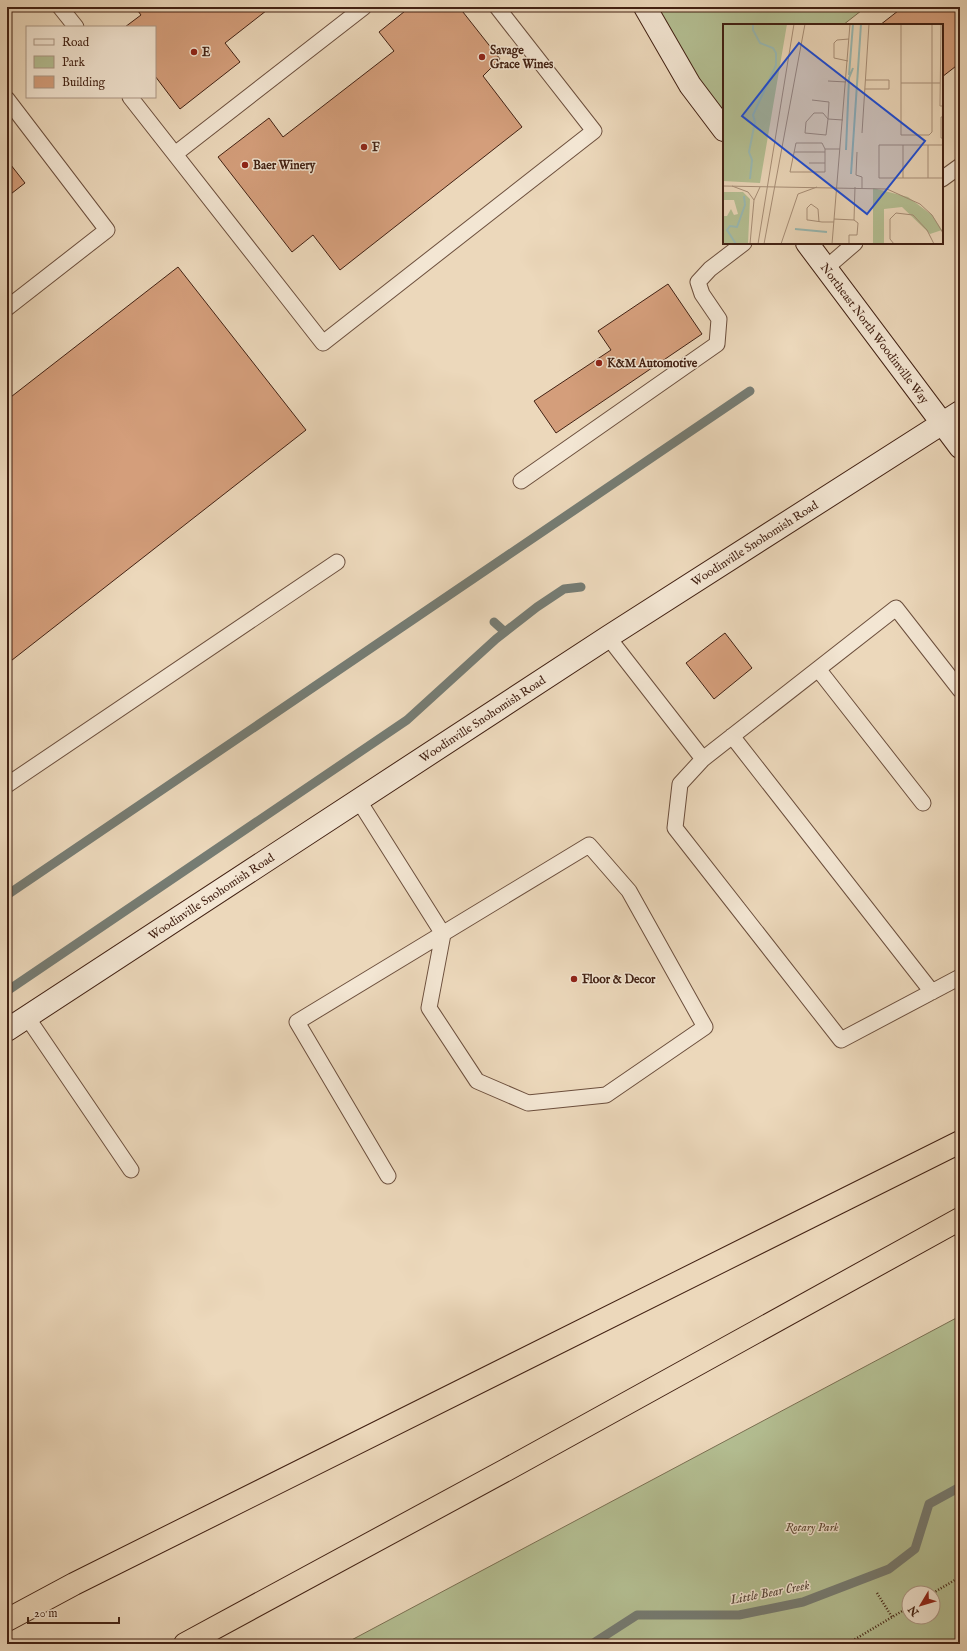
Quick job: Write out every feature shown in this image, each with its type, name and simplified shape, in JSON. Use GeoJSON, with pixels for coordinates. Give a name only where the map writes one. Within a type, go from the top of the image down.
{"type":"FeatureCollection","features":[{"type":"Feature","properties":{"kind":"highway"},"geometry":{"type":"LineString","coordinates":[[7,1620],[81,1580],[960,1142]]}},
{"type":"Feature","properties":{"kind":"highway"},"geometry":{"type":"LineString","coordinates":[[186,1644],[506,1470],[960,1219]]}},
{"type":"Feature","properties":{"kind":"main road"},"geometry":{"type":"LineString","coordinates":[[645,7],[690,85],[723,129]]}},
{"type":"Feature","properties":{"kind":"main road","name":"Northeast North Woodinville Way"},"geometry":{"type":"LineString","coordinates":[[808,244],[960,447]]}},
{"type":"Feature","properties":{"kind":"main road","name":"Woodinville Snohomish Road"},"geometry":{"type":"LineString","coordinates":[[7,1030],[608,637],[960,412]]}},
{"type":"Feature","properties":{"kind":"lane"},"geometry":{"type":"LineString","coordinates":[[60,7],[75,26]]}},
{"type":"Feature","properties":{"kind":"lane"},"geometry":{"type":"LineString","coordinates":[[175,154],[364,7]]}},
{"type":"Feature","properties":{"kind":"lane"},"geometry":{"type":"LineString","coordinates":[[131,98],[323,343],[594,131],[498,7]]}},
{"type":"Feature","properties":{"kind":"lane"},"geometry":{"type":"LineString","coordinates":[[7,100],[107,230],[7,308]]}},
{"type":"Feature","properties":{"kind":"lane"},"geometry":{"type":"LineString","coordinates":[[943,178],[960,166]]}},
{"type":"Feature","properties":{"kind":"lane"},"geometry":{"type":"LineString","coordinates":[[521,481],[717,344],[719,319],[702,294],[698,282],[710,269],[743,244]]}},
{"type":"Feature","properties":{"kind":"lane"},"geometry":{"type":"LineString","coordinates":[[826,268],[854,244]]}},
{"type":"Feature","properties":{"kind":"lane"},"geometry":{"type":"LineString","coordinates":[[7,785],[337,562]]}},
{"type":"Feature","properties":{"kind":"lane"},"geometry":{"type":"LineString","coordinates":[[960,690],[896,608],[703,759],[680,784],[675,828],[841,1040],[960,977]]}},
{"type":"Feature","properties":{"kind":"lane"},"geometry":{"type":"LineString","coordinates":[[608,637],[703,759]]}},
{"type":"Feature","properties":{"kind":"lane"},"geometry":{"type":"LineString","coordinates":[[818,669],[923,803]]}},
{"type":"Feature","properties":{"kind":"lane"},"geometry":{"type":"LineString","coordinates":[[732,736],[932,992]]}},
{"type":"Feature","properties":{"kind":"lane"},"geometry":{"type":"LineString","coordinates":[[359,801],[442,934],[429,1008],[477,1081],[528,1103],[606,1095],[705,1027],[629,891],[589,845],[442,934],[297,1022],[388,1176]]}},
{"type":"Feature","properties":{"kind":"lane"},"geometry":{"type":"LineString","coordinates":[[27,1017],[131,1170]]}},
{"type":"Feature","properties":{"kind":"path"},"geometry":{"type":"LineString","coordinates":[[941,1588],[960,1577]]}},
{"type":"Feature","properties":{"kind":"path"},"geometry":{"type":"LineString","coordinates":[[877,1593],[892,1617]]}},
{"type":"Feature","properties":{"kind":"path"},"geometry":{"type":"LineString","coordinates":[[847,1644],[901,1612]]}},
{"type":"Feature","properties":{"kind":"green space"},"geometry":{"type":"Polygon","coordinates":[[[645,7],[866,7],[844,24],[723,24],[723,117],[645,7]]]}},
{"type":"Feature","properties":{"kind":"green space","name":"Rotary Park"},"geometry":{"type":"Polygon","coordinates":[[[960,1316],[960,1644],[344,1644],[960,1316]]]}},
{"type":"Feature","properties":{"kind":"building","name":"E"},"geometry":{"type":"Polygon","coordinates":[[[135,7],[271,7],[225,43],[240,62],[180,109],[156,77],[156,26],[126,26],[141,15],[135,7]]]}},
{"type":"Feature","properties":{"kind":"building","name":"F"},"geometry":{"type":"Polygon","coordinates":[[[410,7],[459,7],[500,59],[483,76],[522,127],[340,270],[313,235],[292,252],[218,157],[269,118],[283,137],[394,51],[379,32],[410,7]]]}},
{"type":"Feature","properties":{"kind":"building"},"geometry":{"type":"Polygon","coordinates":[[[903,7],[960,7],[960,63],[943,76],[943,24],[881,24],[903,7]]]}},
{"type":"Feature","properties":{"kind":"building"},"geometry":{"type":"Polygon","coordinates":[[[7,160],[25,183],[7,197],[7,160]]]}},
{"type":"Feature","properties":{"kind":"building"},"geometry":{"type":"Polygon","coordinates":[[[178,267],[306,430],[7,664],[7,400],[178,267]]]}},
{"type":"Feature","properties":{"kind":"building"},"geometry":{"type":"Polygon","coordinates":[[[668,284],[702,334],[556,433],[534,401],[611,350],[598,331],[668,284]]]}},
{"type":"Feature","properties":{"kind":"building"},"geometry":{"type":"Polygon","coordinates":[[[725,633],[752,668],[714,699],[686,663],[725,633]]]}},
{"type":"Feature","properties":{"kind":"waterway"},"geometry":{"type":"LineString","coordinates":[[7,895],[750,391]]}},
{"type":"Feature","properties":{"kind":"waterway"},"geometry":{"type":"LineString","coordinates":[[7,991],[407,720],[496,639],[537,607],[564,589],[581,587]]}},
{"type":"Feature","properties":{"kind":"waterway"},"geometry":{"type":"LineString","coordinates":[[494,622],[505,632]]}},
{"type":"Feature","properties":{"kind":"waterway","name":"Little Bear Creek"},"geometry":{"type":"LineString","coordinates":[[592,1644],[637,1615],[739,1615],[803,1602],[889,1569],[915,1549],[929,1504],[960,1487]]}},
{"type":"Feature","properties":{"kind":"place","name":"E"},"geometry":{"type":"Point","coordinates":[194,52]}},
{"type":"Feature","properties":{"kind":"place","name":"Savage Grace Wines"},"geometry":{"type":"Point","coordinates":[482,57]}},
{"type":"Feature","properties":{"kind":"place","name":"F"},"geometry":{"type":"Point","coordinates":[364,147]}},
{"type":"Feature","properties":{"kind":"place","name":"Baer Winery"},"geometry":{"type":"Point","coordinates":[245,165]}},
{"type":"Feature","properties":{"kind":"place","name":"K&M Automotive"},"geometry":{"type":"Point","coordinates":[599,363]}},
{"type":"Feature","properties":{"kind":"place","name":"Floor & Decor"},"geometry":{"type":"Point","coordinates":[574,979]}}]}
